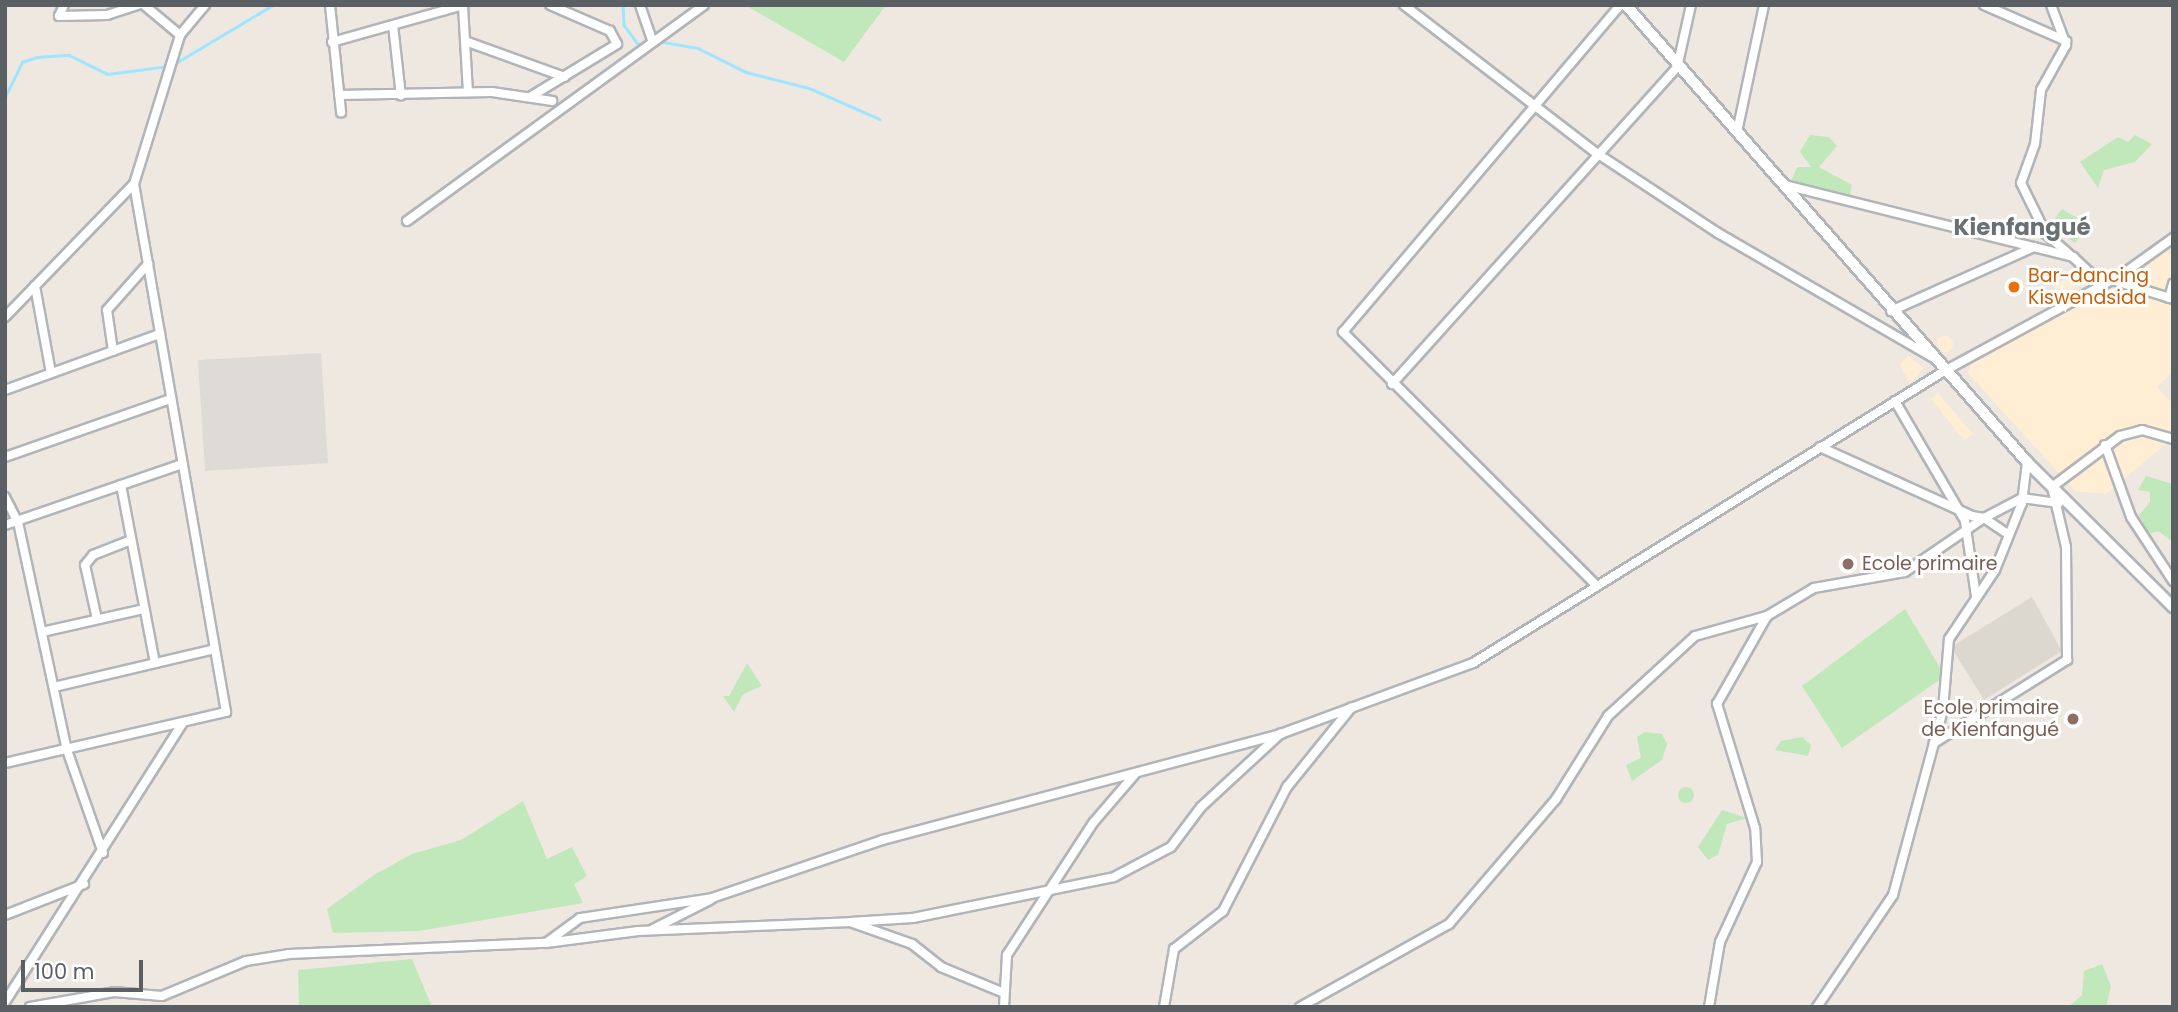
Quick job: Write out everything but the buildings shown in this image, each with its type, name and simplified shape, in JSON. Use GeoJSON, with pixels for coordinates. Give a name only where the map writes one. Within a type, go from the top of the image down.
{"type":"FeatureCollection","features":[{"type":"Feature","properties":{"kind":"main road"},"geometry":{"type":"LineString","coordinates":[[1626,5],[1773,180],[2027,461],[2071,508],[2173,607]]}},
{"type":"Feature","properties":{"kind":"street"},"geometry":{"type":"LineString","coordinates":[[64,5],[59,16],[107,15],[141,5],[180,35]]}},
{"type":"Feature","properties":{"kind":"street"},"geometry":{"type":"LineString","coordinates":[[5,317],[134,184],[180,35],[205,5]]}},
{"type":"Feature","properties":{"kind":"street"},"geometry":{"type":"LineString","coordinates":[[330,5],[341,112]]}},
{"type":"Feature","properties":{"kind":"street"},"geometry":{"type":"LineString","coordinates":[[332,42],[464,5],[468,92]]}},
{"type":"Feature","properties":{"kind":"street"},"geometry":{"type":"LineString","coordinates":[[530,97],[617,44],[610,31],[550,5]]}},
{"type":"Feature","properties":{"kind":"street"},"geometry":{"type":"LineString","coordinates":[[640,5],[653,42]]}},
{"type":"Feature","properties":{"kind":"street"},"geometry":{"type":"LineString","coordinates":[[407,221],[704,5]]}},
{"type":"Feature","properties":{"kind":"street"},"geometry":{"type":"LineString","coordinates":[[1404,5],[1595,152],[1718,233],[1935,358]]}},
{"type":"Feature","properties":{"kind":"street"},"geometry":{"type":"LineString","coordinates":[[1596,585],[1347,341],[1346,323],[1536,108],[1620,5]]}},
{"type":"Feature","properties":{"kind":"street"},"geometry":{"type":"LineString","coordinates":[[1392,384],[1595,152],[1677,68],[1691,5]]}},
{"type":"Feature","properties":{"kind":"street"},"geometry":{"type":"LineString","coordinates":[[1736,136],[1764,5]]}},
{"type":"Feature","properties":{"kind":"street"},"geometry":{"type":"LineString","coordinates":[[1984,5],[2066,41]]}},
{"type":"Feature","properties":{"kind":"street"},"geometry":{"type":"LineString","coordinates":[[2051,5],[2066,41],[2041,90],[2035,144],[2021,183],[2046,234],[2103,285]]}},
{"type":"Feature","properties":{"kind":"street"},"geometry":{"type":"LineString","coordinates":[[393,25],[401,96]]}},
{"type":"Feature","properties":{"kind":"street"},"geometry":{"type":"LineString","coordinates":[[465,41],[565,76]]}},
{"type":"Feature","properties":{"kind":"street"},"geometry":{"type":"LineString","coordinates":[[339,95],[401,96],[468,92],[530,97],[552,102]]}},
{"type":"Feature","properties":{"kind":"street"},"geometry":{"type":"LineString","coordinates":[[1773,180],[2073,257]]}},
{"type":"Feature","properties":{"kind":"street"},"geometry":{"type":"LineString","coordinates":[[5,764],[226,712],[134,184]]}},
{"type":"Feature","properties":{"kind":"street"},"geometry":{"type":"LineString","coordinates":[[649,931],[712,898],[882,840],[1280,734],[1473,663],[1946,370],[2112,280],[2173,238]]}},
{"type":"Feature","properties":{"kind":"street"},"geometry":{"type":"LineString","coordinates":[[1891,311],[2034,247]]}},
{"type":"Feature","properties":{"kind":"street"},"geometry":{"type":"LineString","coordinates":[[113,351],[107,310],[148,264]]}},
{"type":"Feature","properties":{"kind":"street"},"geometry":{"type":"LineString","coordinates":[[2112,280],[2171,298],[2173,284]]}},
{"type":"Feature","properties":{"kind":"street"},"geometry":{"type":"LineString","coordinates":[[35,286],[51,373]]}},
{"type":"Feature","properties":{"kind":"street"},"geometry":{"type":"LineString","coordinates":[[5,390],[160,334]]}},
{"type":"Feature","properties":{"kind":"street"},"geometry":{"type":"LineString","coordinates":[[5,457],[171,399]]}},
{"type":"Feature","properties":{"kind":"street"},"geometry":{"type":"LineString","coordinates":[[1895,401],[1958,510],[1968,533],[1976,596]]}},
{"type":"Feature","properties":{"kind":"street"},"geometry":{"type":"LineString","coordinates":[[1933,743],[2067,660],[2066,547],[2059,502],[2052,488],[2105,445],[2135,430],[2173,439]]}},
{"type":"Feature","properties":{"kind":"street"},"geometry":{"type":"LineString","coordinates":[[2105,445],[2131,517],[2173,581]]}},
{"type":"Feature","properties":{"kind":"street"},"geometry":{"type":"LineString","coordinates":[[1820,447],[1958,510],[1984,518],[2008,534]]}},
{"type":"Feature","properties":{"kind":"street"},"geometry":{"type":"LineString","coordinates":[[1817,1007],[1893,895],[1948,687],[1949,639],[1976,596],[2008,534],[2022,498],[2027,461]]}},
{"type":"Feature","properties":{"kind":"street"},"geometry":{"type":"LineString","coordinates":[[5,525],[182,464]]}},
{"type":"Feature","properties":{"kind":"street"},"geometry":{"type":"LineString","coordinates":[[121,485],[155,663]]}},
{"type":"Feature","properties":{"kind":"street"},"geometry":{"type":"LineString","coordinates":[[5,497],[18,522],[67,750],[103,853]]}},
{"type":"Feature","properties":{"kind":"street"},"geometry":{"type":"LineString","coordinates":[[1300,1007],[1449,924],[1556,799],[1608,716],[1695,635],[1768,616],[1814,588],[1905,572],[1968,533],[1984,518],[2022,498],[2059,502],[2071,508]]}},
{"type":"Feature","properties":{"kind":"street"},"geometry":{"type":"LineString","coordinates":[[97,619],[85,565],[93,555],[131,540]]}},
{"type":"Feature","properties":{"kind":"street"},"geometry":{"type":"LineString","coordinates":[[42,632],[144,608]]}},
{"type":"Feature","properties":{"kind":"street"},"geometry":{"type":"LineString","coordinates":[[1709,1007],[1720,942],[1757,862],[1755,828],[1717,704],[1768,616]]}},
{"type":"Feature","properties":{"kind":"street"},"geometry":{"type":"LineString","coordinates":[[54,687],[215,649]]}},
{"type":"Feature","properties":{"kind":"street"},"geometry":{"type":"LineString","coordinates":[[1164,1007],[1174,948],[1223,911],[1287,787],[1352,706]]}},
{"type":"Feature","properties":{"kind":"street"},"geometry":{"type":"LineString","coordinates":[[5,1002],[85,884],[182,724]]}},
{"type":"Feature","properties":{"kind":"street"},"geometry":{"type":"LineString","coordinates":[[30,1007],[114,992],[162,996],[246,961],[289,954],[546,943],[649,931],[913,918],[1114,877],[1171,847],[1201,807],[1280,734]]}},
{"type":"Feature","properties":{"kind":"street"},"geometry":{"type":"LineString","coordinates":[[1004,1007],[1007,954],[1055,888],[1093,823],[1136,773]]}},
{"type":"Feature","properties":{"kind":"street"},"geometry":{"type":"LineString","coordinates":[[5,915],[85,884]]}},
{"type":"Feature","properties":{"kind":"street"},"geometry":{"type":"LineString","coordinates":[[546,943],[580,918],[712,898]]}},
{"type":"Feature","properties":{"kind":"street"},"geometry":{"type":"LineString","coordinates":[[850,922],[912,944],[941,967],[1004,993]]}},
{"type":"Feature","properties":{"kind":"shaded area"},"geometry":{"type":"Polygon","coordinates":[[[2166,251],[2173,258],[2173,371],[2157,387],[2173,404],[2173,438],[2106,494],[2075,491],[1968,373],[1972,361],[2108,291],[2166,251]]]}},
{"type":"Feature","properties":{"kind":"shaded area"},"geometry":{"type":"Polygon","coordinates":[[[2079,271],[2086,282],[2060,297],[2054,286],[2079,271]]]}},
{"type":"Feature","properties":{"kind":"shaded area"},"geometry":{"type":"Polygon","coordinates":[[[1942,336],[1948,336],[1953,344],[1951,350],[1942,352],[1937,347],[1937,341],[1942,336]]]}},
{"type":"Feature","properties":{"kind":"shaded area"},"geometry":{"type":"Polygon","coordinates":[[[321,353],[328,463],[205,471],[198,360],[321,353]]]}},
{"type":"Feature","properties":{"kind":"shaded area"},"geometry":{"type":"Polygon","coordinates":[[[1908,356],[1924,368],[1910,384],[1900,365],[1908,356]]]}},
{"type":"Feature","properties":{"kind":"shaded area"},"geometry":{"type":"Polygon","coordinates":[[[1938,393],[1973,434],[1964,440],[1931,399],[1938,393]]]}},
{"type":"Feature","properties":{"kind":"shaded area"},"geometry":{"type":"Polygon","coordinates":[[[2032,597],[2062,651],[1984,700],[1951,647],[2032,597]]]}},
{"type":"Feature","properties":{"kind":"green space"},"geometry":{"type":"Polygon","coordinates":[[[745,5],[886,5],[844,62],[745,5]]]}},
{"type":"Feature","properties":{"kind":"green space"},"geometry":{"type":"Polygon","coordinates":[[[1810,135],[1829,137],[1837,146],[1819,167],[1852,185],[1849,200],[1790,184],[1797,167],[1811,167],[1800,152],[1810,135]]]}},
{"type":"Feature","properties":{"kind":"green space"},"geometry":{"type":"Polygon","coordinates":[[[2135,135],[2152,144],[2135,162],[2104,170],[2098,188],[2080,162],[2118,137],[2128,142],[2135,135]]]}},
{"type":"Feature","properties":{"kind":"green space"},"geometry":{"type":"Polygon","coordinates":[[[2062,209],[2079,219],[2074,224],[2083,233],[2075,243],[2050,225],[2062,209]]]}},
{"type":"Feature","properties":{"kind":"green space"},"geometry":{"type":"Polygon","coordinates":[[[2146,476],[2173,484],[2173,542],[2158,531],[2149,534],[2139,515],[2150,502],[2150,492],[2138,490],[2146,476]]]}},
{"type":"Feature","properties":{"kind":"green space"},"geometry":{"type":"Polygon","coordinates":[[[1905,609],[1945,676],[1842,748],[1802,686],[1905,609]]]}},
{"type":"Feature","properties":{"kind":"green space"},"geometry":{"type":"Polygon","coordinates":[[[747,663],[762,686],[743,694],[734,712],[723,696],[729,696],[747,663]]]}},
{"type":"Feature","properties":{"kind":"green space"},"geometry":{"type":"Polygon","coordinates":[[[1645,732],[1662,734],[1667,744],[1662,760],[1632,781],[1626,765],[1641,758],[1637,737],[1645,732]]]}},
{"type":"Feature","properties":{"kind":"green space"},"geometry":{"type":"Polygon","coordinates":[[[1802,737],[1811,745],[1808,756],[1775,750],[1781,741],[1802,737]]]}},
{"type":"Feature","properties":{"kind":"green space"},"geometry":{"type":"Polygon","coordinates":[[[1683,787],[1689,787],[1694,795],[1692,801],[1683,803],[1678,798],[1678,792],[1683,787]]]}},
{"type":"Feature","properties":{"kind":"green space"},"geometry":{"type":"Polygon","coordinates":[[[523,801],[547,859],[572,847],[587,876],[574,884],[583,903],[419,931],[333,933],[327,909],[374,875],[412,854],[461,840],[523,801]]]}},
{"type":"Feature","properties":{"kind":"green space"},"geometry":{"type":"Polygon","coordinates":[[[1722,810],[1747,818],[1727,824],[1718,855],[1708,860],[1698,847],[1722,810]]]}},
{"type":"Feature","properties":{"kind":"green space"},"geometry":{"type":"Polygon","coordinates":[[[412,959],[432,1007],[299,1007],[298,970],[412,959]]]}},
{"type":"Feature","properties":{"kind":"green space"},"geometry":{"type":"Polygon","coordinates":[[[2102,964],[2111,986],[2106,1007],[2068,1007],[2082,995],[2084,971],[2102,964]]]}},
{"type":"Feature","properties":{"kind":"waterway"},"geometry":{"type":"LineString","coordinates":[[174,64],[273,5]]}},
{"type":"Feature","properties":{"kind":"waterway"},"geometry":{"type":"LineString","coordinates":[[304,5],[317,5]]}},
{"type":"Feature","properties":{"kind":"waterway"},"geometry":{"type":"LineString","coordinates":[[623,5],[624,25],[638,44],[648,43]]}},
{"type":"Feature","properties":{"kind":"waterway"},"geometry":{"type":"LineString","coordinates":[[658,41],[698,48],[746,72],[809,88],[880,119]]}},
{"type":"Feature","properties":{"kind":"waterway"},"geometry":{"type":"LineString","coordinates":[[5,97],[22,62],[37,57],[69,55],[108,74],[168,66]]}},
{"type":"Feature","properties":{"kind":"place","name":"Bar-dancing Kiswendsida"},"geometry":{"type":"Point","coordinates":[2014,287]}},
{"type":"Feature","properties":{"kind":"place","name":"Ecole primaire"},"geometry":{"type":"Point","coordinates":[1848,564]}},
{"type":"Feature","properties":{"kind":"place","name":"Ecole primaire de Kienfangué"},"geometry":{"type":"Point","coordinates":[2073,719]}},
{"type":"Feature","properties":{"kind":"district","name":"Kienfangué"},"geometry":{"type":"Point","coordinates":[2022,227]}}]}
